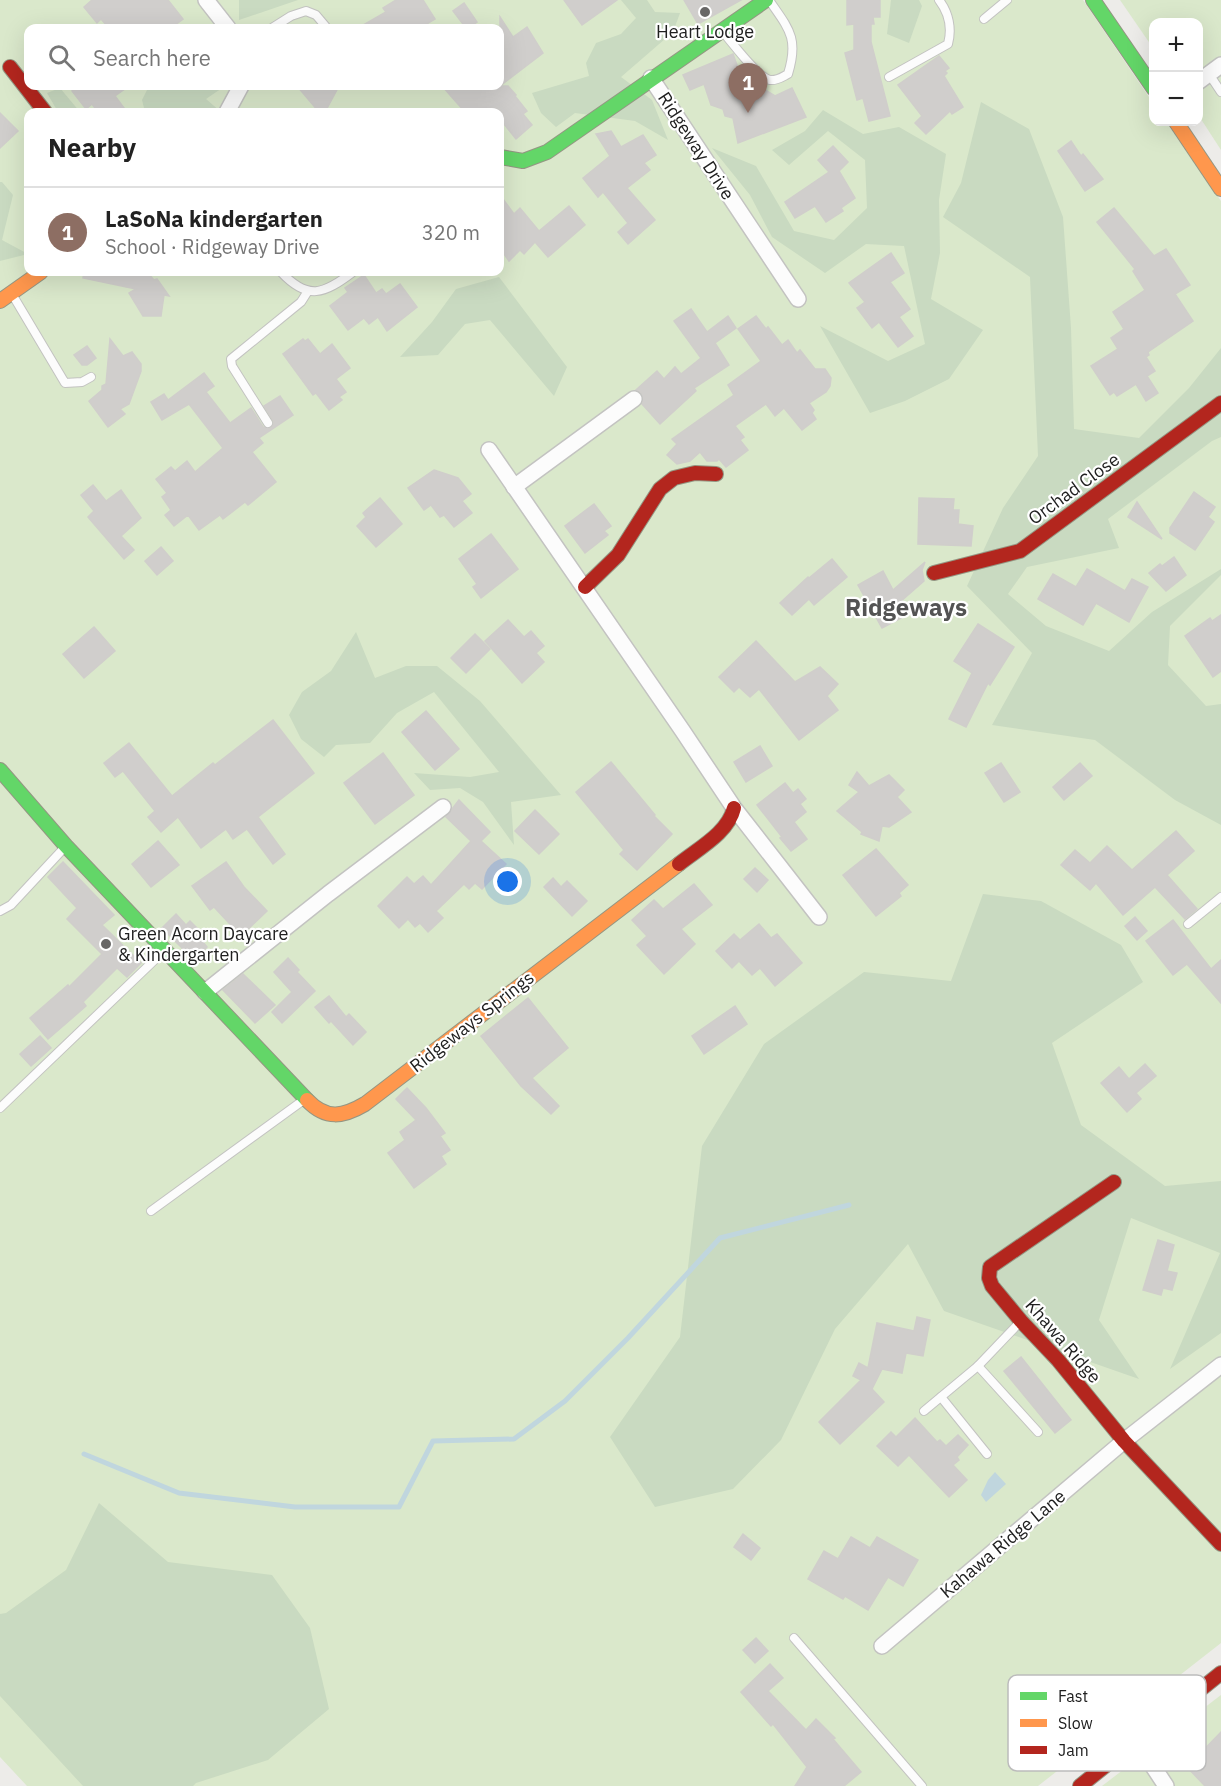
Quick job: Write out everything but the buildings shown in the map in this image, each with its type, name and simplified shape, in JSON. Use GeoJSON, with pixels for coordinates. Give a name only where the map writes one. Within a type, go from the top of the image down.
{"type":"FeatureCollection","features":[{"type":"Feature","properties":{"kind":"street"},"geometry":{"type":"LineString","coordinates":[[206,0],[225,24]]}},
{"type":"Feature","properties":{"kind":"street","name":"Ridgeway Drive"},"geometry":{"type":"LineString","coordinates":[[767,0],[651,78],[798,299]]}},
{"type":"Feature","properties":{"kind":"street"},"geometry":{"type":"LineString","coordinates":[[1093,0],[1149,82]]}},
{"type":"Feature","properties":{"kind":"street"},"geometry":{"type":"LineString","coordinates":[[10,66],[24,84]]}},
{"type":"Feature","properties":{"kind":"street"},"geometry":{"type":"LineString","coordinates":[[504,158],[523,161],[541,155],[651,78]]}},
{"type":"Feature","properties":{"kind":"street"},"geometry":{"type":"LineString","coordinates":[[28,90],[42,108]]}},
{"type":"Feature","properties":{"kind":"street"},"geometry":{"type":"LineString","coordinates":[[229,108],[239,90]]}},
{"type":"Feature","properties":{"kind":"street"},"geometry":{"type":"LineString","coordinates":[[1179,126],[1221,189]]}},
{"type":"Feature","properties":{"kind":"street"},"geometry":{"type":"LineString","coordinates":[[0,301],[35,276]]}},
{"type":"Feature","properties":{"kind":"street"},"geometry":{"type":"LineString","coordinates":[[514,487],[634,399]]}},
{"type":"Feature","properties":{"kind":"street","name":"Orchad Close"},"geometry":{"type":"LineString","coordinates":[[934,573],[1020,551],[1221,403]]}},
{"type":"Feature","properties":{"kind":"street"},"geometry":{"type":"LineString","coordinates":[[489,450],[558,552],[585,587],[734,808],[819,917]]}},
{"type":"Feature","properties":{"kind":"street"},"geometry":{"type":"LineString","coordinates":[[585,587],[618,555],[660,489],[674,478],[695,473],[716,474]]}},
{"type":"Feature","properties":{"kind":"street","name":"Ridgeways Springs"},"geometry":{"type":"LineString","coordinates":[[0,770],[66,846],[306,1098],[324,1113],[335,1116],[347,1115],[365,1104],[721,831],[731,820],[734,808]]}},
{"type":"Feature","properties":{"kind":"street"},"geometry":{"type":"LineString","coordinates":[[205,992],[328,894],[443,807]]}},
{"type":"Feature","properties":{"kind":"street","name":"Khawa Ridge"},"geometry":{"type":"LineString","coordinates":[[1113,1182],[990,1267],[989,1278],[992,1286],[1058,1360],[1124,1441],[1221,1544]]}},
{"type":"Feature","properties":{"kind":"street","name":"Kahawa Ridge Lane"},"geometry":{"type":"LineString","coordinates":[[882,1646],[1124,1441],[1221,1365]]}},
{"type":"Feature","properties":{"kind":"street"},"geometry":{"type":"LineString","coordinates":[[1206,1685],[1221,1673]]}},
{"type":"Feature","properties":{"kind":"street"},"geometry":{"type":"LineString","coordinates":[[1080,1786],[1099,1771]]}},
{"type":"Feature","properties":{"kind":"street"},"geometry":{"type":"LineString","coordinates":[[1156,1771],[1166,1786]]}},
{"type":"Feature","properties":{"kind":"lane"},"geometry":{"type":"LineString","coordinates":[[721,30],[759,74],[769,80],[779,79],[788,74],[793,46],[789,29],[767,0]]}},
{"type":"Feature","properties":{"kind":"lane"},"geometry":{"type":"LineString","coordinates":[[889,76],[948,44],[951,32],[944,6],[939,0]]}},
{"type":"Feature","properties":{"kind":"lane"},"geometry":{"type":"LineString","coordinates":[[984,19],[1007,0]]}},
{"type":"Feature","properties":{"kind":"lane"},"geometry":{"type":"LineString","coordinates":[[278,24],[291,16],[306,11],[316,15],[324,24]]}},
{"type":"Feature","properties":{"kind":"lane"},"geometry":{"type":"LineString","coordinates":[[1210,73],[1221,92]]}},
{"type":"Feature","properties":{"kind":"lane"},"geometry":{"type":"LineString","coordinates":[[285,276],[291,283],[308,291],[332,288],[348,276]]}},
{"type":"Feature","properties":{"kind":"lane"},"geometry":{"type":"LineString","coordinates":[[268,423],[232,366],[231,359],[301,302],[308,291]]}},
{"type":"Feature","properties":{"kind":"lane"},"geometry":{"type":"LineString","coordinates":[[12,293],[65,382],[82,382],[91,377]]}},
{"type":"Feature","properties":{"kind":"lane"},"geometry":{"type":"LineString","coordinates":[[0,910],[11,905],[66,846]]}},
{"type":"Feature","properties":{"kind":"lane"},"geometry":{"type":"LineString","coordinates":[[1188,924],[1219,902]]}},
{"type":"Feature","properties":{"kind":"lane"},"geometry":{"type":"LineString","coordinates":[[0,1108],[165,950]]}},
{"type":"Feature","properties":{"kind":"lane"},"geometry":{"type":"LineString","coordinates":[[151,1211],[306,1098]]}},
{"type":"Feature","properties":{"kind":"lane"},"geometry":{"type":"LineString","coordinates":[[924,1411],[978,1366],[1021,1321]]}},
{"type":"Feature","properties":{"kind":"lane"},"geometry":{"type":"LineString","coordinates":[[978,1366],[1038,1432]]}},
{"type":"Feature","properties":{"kind":"lane"},"geometry":{"type":"LineString","coordinates":[[941,1397],[987,1454]]}},
{"type":"Feature","properties":{"kind":"lane"},"geometry":{"type":"LineString","coordinates":[[794,1638],[921,1786]]}},
{"type":"Feature","properties":{"kind":"green space"},"geometry":{"type":"Polygon","coordinates":[[[0,0],[1083,0],[1149,97],[1149,126],[1169,126],[1221,201],[1221,1643],[1180,1675],[1008,1675],[1008,1771],[1057,1771],[1038,1786],[27,1786],[0,1757],[0,0]]]}},
{"type":"Feature","properties":{"kind":"green space"},"geometry":{"type":"Polygon","coordinates":[[[239,0],[298,0],[239,20],[239,0]]]}},
{"type":"Feature","properties":{"kind":"green space"},"geometry":{"type":"Polygon","coordinates":[[[621,0],[647,0],[655,12],[680,13],[673,32],[621,77],[652,100],[668,140],[635,121],[575,113],[556,127],[541,113],[532,93],[589,76],[586,63],[596,43],[621,34],[636,18],[621,0]]]}},
{"type":"Feature","properties":{"kind":"green space"},"geometry":{"type":"Polygon","coordinates":[[[891,0],[919,0],[922,6],[909,43],[887,34],[891,0]]]}},
{"type":"Feature","properties":{"kind":"green space"},"geometry":{"type":"Polygon","coordinates":[[[1120,0],[1221,0],[1221,150],[1203,122],[1203,18],[1149,18],[1149,42],[1120,0]]]}},
{"type":"Feature","properties":{"kind":"green space"},"geometry":{"type":"Polygon","coordinates":[[[62,90],[77,108],[56,108],[47,93],[62,90]]]}},
{"type":"Feature","properties":{"kind":"green space"},"geometry":{"type":"Polygon","coordinates":[[[147,90],[219,90],[206,99],[216,108],[144,108],[142,100],[147,90]]]}},
{"type":"Feature","properties":{"kind":"green space"},"geometry":{"type":"Polygon","coordinates":[[[981,102],[1029,129],[1063,217],[1071,328],[1074,429],[1139,438],[1189,388],[1221,348],[1221,437],[1212,441],[1108,519],[1119,548],[1027,567],[1008,594],[1046,626],[1109,651],[1152,612],[1221,569],[1221,575],[1170,626],[1168,665],[1206,706],[1221,704],[1221,825],[1175,800],[1095,740],[992,725],[1032,653],[967,586],[1003,508],[1038,456],[1030,277],[943,217],[961,183],[981,102]]]}},
{"type":"Feature","properties":{"kind":"green space"},"geometry":{"type":"Polygon","coordinates":[[[823,110],[863,134],[899,127],[946,154],[939,200],[940,253],[931,299],[983,330],[949,379],[905,401],[870,413],[820,326],[888,361],[925,344],[904,246],[866,244],[825,273],[772,237],[750,195],[712,148],[756,166],[794,231],[834,240],[867,208],[865,160],[828,131],[789,165],[772,150],[805,131],[823,110]]]}},
{"type":"Feature","properties":{"kind":"green space"},"geometry":{"type":"Polygon","coordinates":[[[0,182],[2,182],[13,195],[2,240],[24,252],[24,255],[0,261],[0,182]]]}},
{"type":"Feature","properties":{"kind":"green space"},"geometry":{"type":"Polygon","coordinates":[[[499,277],[567,367],[554,396],[490,320],[465,324],[438,355],[400,357],[432,322],[456,289],[499,277]]]}},
{"type":"Feature","properties":{"kind":"green space"},"geometry":{"type":"Polygon","coordinates":[[[356,632],[375,678],[406,666],[437,666],[480,701],[561,795],[511,802],[514,845],[483,802],[460,788],[430,790],[414,773],[470,777],[499,772],[434,692],[397,713],[370,743],[336,745],[324,757],[301,739],[289,715],[302,692],[331,671],[356,632]]]}},
{"type":"Feature","properties":{"kind":"green space"},"geometry":{"type":"Polygon","coordinates":[[[983,894],[1041,901],[1121,945],[1143,982],[1052,1043],[1081,1125],[1165,1186],[1221,1181],[1221,1333],[1170,1369],[1220,1253],[1131,1218],[1099,1320],[1139,1379],[944,1311],[908,1244],[835,1329],[781,1440],[733,1489],[655,1507],[610,1437],[680,1337],[702,1146],[764,1044],[864,972],[951,981],[983,894]]]}},
{"type":"Feature","properties":{"kind":"green space"},"geometry":{"type":"Polygon","coordinates":[[[99,1503],[168,1562],[272,1575],[310,1628],[329,1709],[268,1760],[196,1783],[193,1786],[83,1786],[0,1696],[0,1614],[6,1613],[66,1570],[99,1503]]]}},
{"type":"Feature","properties":{"kind":"green space"},"geometry":{"type":"Polygon","coordinates":[[[1221,1695],[1221,1786],[1102,1786],[1122,1771],[1206,1771],[1206,1706],[1221,1695]]]}},
{"type":"Feature","properties":{"kind":"water"},"geometry":{"type":"Polygon","coordinates":[[[995,1472],[1006,1484],[986,1502],[981,1495],[988,1480],[995,1472]]]}},
{"type":"Feature","properties":{"kind":"waterway"},"geometry":{"type":"LineString","coordinates":[[84,1454],[179,1493],[295,1507],[399,1507],[433,1441],[514,1439],[565,1401],[628,1338],[720,1238],[849,1205]]}},
{"type":"Feature","properties":{"kind":"traffic: fast"},"geometry":{"type":"LineString","coordinates":[[504,158],[523,161],[547,152],[766,0]]}},
{"type":"Feature","properties":{"kind":"traffic: fast"},"geometry":{"type":"LineString","coordinates":[[1093,0],[1149,82]]}},
{"type":"Feature","properties":{"kind":"traffic: fast"},"geometry":{"type":"LineString","coordinates":[[0,770],[66,846],[307,1100]]}},
{"type":"Feature","properties":{"kind":"traffic: slow"},"geometry":{"type":"LineString","coordinates":[[1179,126],[1221,189]]}},
{"type":"Feature","properties":{"kind":"traffic: slow"},"geometry":{"type":"LineString","coordinates":[[0,301],[35,276]]}},
{"type":"Feature","properties":{"kind":"traffic: slow"},"geometry":{"type":"LineString","coordinates":[[307,1100],[321,1111],[335,1114],[349,1112],[365,1104],[679,864]]}},
{"type":"Feature","properties":{"kind":"traffic: jam"},"geometry":{"type":"LineString","coordinates":[[10,67],[24,85]]}},
{"type":"Feature","properties":{"kind":"traffic: jam"},"geometry":{"type":"LineString","coordinates":[[28,90],[42,108]]}},
{"type":"Feature","properties":{"kind":"traffic: jam"},"geometry":{"type":"LineString","coordinates":[[934,573],[1020,551],[1221,403]]}},
{"type":"Feature","properties":{"kind":"traffic: jam"},"geometry":{"type":"LineString","coordinates":[[585,587],[618,555],[660,489],[674,478],[695,473],[716,474]]}},
{"type":"Feature","properties":{"kind":"traffic: jam"},"geometry":{"type":"LineString","coordinates":[[679,864],[704,846],[726,825],[734,808]]}},
{"type":"Feature","properties":{"kind":"traffic: jam"},"geometry":{"type":"LineString","coordinates":[[1114,1182],[990,1267],[989,1278],[992,1286],[1058,1360],[1124,1441],[1221,1544]]}},
{"type":"Feature","properties":{"kind":"traffic: jam"},"geometry":{"type":"LineString","coordinates":[[1206,1685],[1221,1673]]}},
{"type":"Feature","properties":{"kind":"traffic: jam"},"geometry":{"type":"LineString","coordinates":[[1080,1786],[1099,1771]]}},
{"type":"Feature","properties":{"kind":"place","name":"Heart Lodge"},"geometry":{"type":"Point","coordinates":[705,12]}},
{"type":"Feature","properties":{"kind":"place","name":"LaSoNa kindergarten"},"geometry":{"type":"Point","coordinates":[748,113]}},
{"type":"Feature","properties":{"kind":"place","name":"Green Acorn Daycare & Kindergarten"},"geometry":{"type":"Point","coordinates":[106,944]}},
{"type":"Feature","properties":{"kind":"district","name":"Ridgeways"},"geometry":{"type":"Point","coordinates":[906,608]}}]}
